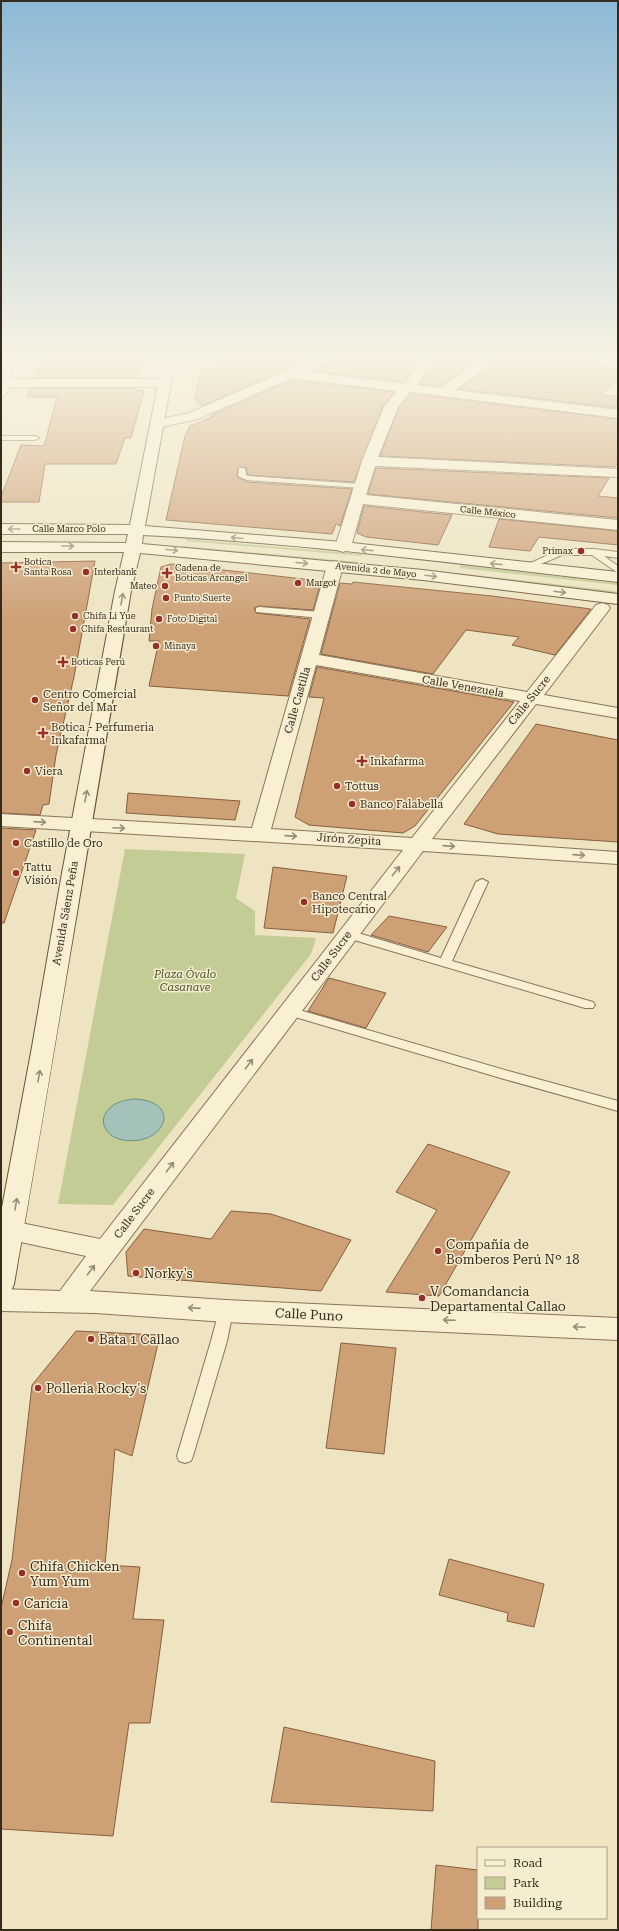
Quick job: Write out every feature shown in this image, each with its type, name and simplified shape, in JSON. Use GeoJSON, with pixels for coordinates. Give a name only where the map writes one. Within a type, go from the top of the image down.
{"type":"FeatureCollection","features":[{"type":"Feature","properties":{"kind":"street","name":"Avenida Sáenz Peña"},"geometry":{"type":"LineString","coordinates":[[1,1284],[44,1047],[80,825],[122,599],[153,445]]}},
{"type":"Feature","properties":{"kind":"street"},"geometry":{"type":"LineString","coordinates":[[343,547],[359,492],[375,445]]}},
{"type":"Feature","properties":{"kind":"street"},"geometry":{"type":"LineString","coordinates":[[369,461],[618,473]]}},
{"type":"Feature","properties":{"kind":"street","name":"Calle México"},"geometry":{"type":"LineString","coordinates":[[359,492],[618,525]]}},
{"type":"Feature","properties":{"kind":"street","name":"Calle Marco Polo"},"geometry":{"type":"LineString","coordinates":[[1,529],[135,538]]}},
{"type":"Feature","properties":{"kind":"street","name":"Calle Marco Polo"},"geometry":{"type":"LineString","coordinates":[[1,547],[135,538]]}},
{"type":"Feature","properties":{"kind":"street","name":"Avenida 2 de Mayo"},"geometry":{"type":"LineString","coordinates":[[135,538],[343,547],[618,577]]}},
{"type":"Feature","properties":{"kind":"street","name":"Avenida 2 de Mayo"},"geometry":{"type":"LineString","coordinates":[[135,538],[335,566],[618,599]]}},
{"type":"Feature","properties":{"kind":"street","name":"Calle Castilla"},"geometry":{"type":"LineString","coordinates":[[260,834],[335,566]]}},
{"type":"Feature","properties":{"kind":"street","name":"Calle Sucre"},"geometry":{"type":"LineString","coordinates":[[67,1301],[417,844],[531,697],[556,668],[558,662],[602,608]]}},
{"type":"Feature","properties":{"kind":"street","name":"Calle Venezuela"},"geometry":{"type":"LineString","coordinates":[[308,659],[618,713]]}},
{"type":"Feature","properties":{"kind":"street","name":"Jirón Zepita"},"geometry":{"type":"LineString","coordinates":[[1,820],[260,834],[618,858]]}},
{"type":"Feature","properties":{"kind":"street","name":"Calle Sucre"},"geometry":{"type":"LineString","coordinates":[[11,1231],[106,1250]]}},
{"type":"Feature","properties":{"kind":"street","name":"Calle Puno"},"geometry":{"type":"LineString","coordinates":[[1,1300],[67,1301],[226,1311],[618,1329]]}},
{"type":"Feature","properties":{"kind":"lane"},"geometry":{"type":"LineString","coordinates":[[242,470],[242,476],[247,478],[359,492]]}},
{"type":"Feature","properties":{"kind":"lane"},"geometry":{"type":"LineString","coordinates":[[526,567],[561,552],[594,552],[618,555]]}},
{"type":"Feature","properties":{"kind":"lane"},"geometry":{"type":"LineString","coordinates":[[594,552],[618,570]]}},
{"type":"Feature","properties":{"kind":"lane"},"geometry":{"type":"LineString","coordinates":[[259,610],[321,615]]}},
{"type":"Feature","properties":{"kind":"lane"},"geometry":{"type":"LineString","coordinates":[[445,963],[482,882]]}},
{"type":"Feature","properties":{"kind":"lane"},"geometry":{"type":"LineString","coordinates":[[348,934],[589,1005]]}},
{"type":"Feature","properties":{"kind":"lane"},"geometry":{"type":"LineString","coordinates":[[289,1011],[509,1076],[618,1106]]}},
{"type":"Feature","properties":{"kind":"lane"},"geometry":{"type":"LineString","coordinates":[[185,1456],[219,1341],[226,1311]]}},
{"type":"Feature","properties":{"kind":"green space"},"geometry":{"type":"Polygon","coordinates":[[[187,539],[362,554],[361,556],[186,541],[187,539]]]}},
{"type":"Feature","properties":{"kind":"green space"},"geometry":{"type":"Polygon","coordinates":[[[183,546],[359,562],[358,564],[182,549],[183,546]]]}},
{"type":"Feature","properties":{"kind":"green space"},"geometry":{"type":"Polygon","coordinates":[[[461,565],[618,583],[617,585],[460,568],[461,565]]]}},
{"type":"Feature","properties":{"kind":"green space"},"geometry":{"type":"Polygon","coordinates":[[[457,573],[615,591],[615,593],[456,575],[457,573]]]}},
{"type":"Feature","properties":{"kind":"green space","name":"Plaza Óvalo Casanave"},"geometry":{"type":"Polygon","coordinates":[[[125,849],[245,854],[236,898],[255,911],[255,935],[316,938],[311,954],[113,1205],[58,1204],[125,849]]]}},
{"type":"Feature","properties":{"kind":"water"},"geometry":{"type":"Polygon","coordinates":[[[134,1099],[150,1102],[159,1107],[164,1115],[163,1123],[158,1131],[149,1137],[138,1140],[118,1139],[106,1129],[104,1124],[105,1114],[117,1103],[134,1099]]]}},
{"type":"Feature","properties":{"kind":"building"},"geometry":{"type":"Polygon","coordinates":[[[21,445],[123,445],[116,464],[45,464],[39,502],[1,502],[1,497],[21,445]]]}},
{"type":"Feature","properties":{"kind":"building"},"geometry":{"type":"Polygon","coordinates":[[[183,445],[368,445],[354,482],[248,475],[246,467],[238,468],[237,477],[247,482],[352,489],[340,526],[336,524],[332,534],[166,520],[183,445]]]}},
{"type":"Feature","properties":{"kind":"building"},"geometry":{"type":"Polygon","coordinates":[[[384,445],[618,445],[618,462],[615,467],[380,456],[384,445]]]}},
{"type":"Feature","properties":{"kind":"building"},"geometry":{"type":"Polygon","coordinates":[[[376,468],[609,478],[598,496],[618,498],[618,518],[368,494],[376,468]]]}},
{"type":"Feature","properties":{"kind":"building"},"geometry":{"type":"Polygon","coordinates":[[[364,506],[452,515],[438,545],[366,537],[357,533],[364,506]]]}},
{"type":"Feature","properties":{"kind":"building"},"geometry":{"type":"Polygon","coordinates":[[[499,519],[618,531],[618,545],[539,537],[530,551],[489,547],[499,519]]]}},
{"type":"Feature","properties":{"kind":"building"},"geometry":{"type":"Polygon","coordinates":[[[95,561],[74,677],[56,755],[49,804],[43,805],[40,815],[1,813],[1,563],[95,561]]]}},
{"type":"Feature","properties":{"kind":"building"},"geometry":{"type":"Polygon","coordinates":[[[171,564],[321,581],[313,610],[259,606],[254,608],[256,613],[310,619],[288,696],[149,686],[159,641],[149,641],[152,609],[161,567],[171,564]]]}},
{"type":"Feature","properties":{"kind":"building"},"geometry":{"type":"Polygon","coordinates":[[[353,582],[492,596],[591,609],[555,655],[512,645],[519,637],[466,630],[433,674],[321,654],[340,583],[352,584],[353,582]]]}},
{"type":"Feature","properties":{"kind":"building"},"geometry":{"type":"Polygon","coordinates":[[[317,667],[514,702],[415,826],[403,833],[309,825],[295,817],[324,698],[309,697],[317,667]]]}},
{"type":"Feature","properties":{"kind":"building"},"geometry":{"type":"Polygon","coordinates":[[[536,724],[618,740],[618,842],[498,834],[464,824],[536,724]]]}},
{"type":"Feature","properties":{"kind":"building"},"geometry":{"type":"Polygon","coordinates":[[[128,793],[240,801],[235,820],[126,813],[128,793]]]}},
{"type":"Feature","properties":{"kind":"building"},"geometry":{"type":"Polygon","coordinates":[[[1,828],[36,830],[4,923],[1,923],[1,828]]]}},
{"type":"Feature","properties":{"kind":"building","name":"Banco Central Hipotecario"},"geometry":{"type":"Polygon","coordinates":[[[273,867],[347,876],[333,933],[264,928],[273,867]]]}},
{"type":"Feature","properties":{"kind":"building"},"geometry":{"type":"Polygon","coordinates":[[[389,916],[447,927],[428,952],[371,935],[389,916]]]}},
{"type":"Feature","properties":{"kind":"building"},"geometry":{"type":"Polygon","coordinates":[[[329,978],[386,993],[366,1028],[308,1011],[329,978]]]}},
{"type":"Feature","properties":{"kind":"building","name":"Compañía de Bomberos Perú Nº 18"},"geometry":{"type":"Polygon","coordinates":[[[428,1144],[510,1172],[439,1296],[386,1292],[437,1210],[396,1192],[428,1144]]]}},
{"type":"Feature","properties":{"kind":"building"},"geometry":{"type":"Polygon","coordinates":[[[231,1211],[271,1214],[351,1240],[321,1291],[128,1276],[126,1252],[144,1229],[211,1239],[231,1211]]]}},
{"type":"Feature","properties":{"kind":"building"},"geometry":{"type":"Polygon","coordinates":[[[76,1331],[160,1335],[132,1456],[115,1449],[105,1565],[140,1567],[133,1619],[164,1620],[150,1723],[129,1723],[113,1836],[1,1829],[1,1608],[12,1560],[32,1385],[76,1331]]]}},
{"type":"Feature","properties":{"kind":"building"},"geometry":{"type":"Polygon","coordinates":[[[341,1343],[396,1348],[384,1454],[326,1448],[341,1343]]]}},
{"type":"Feature","properties":{"kind":"building"},"geometry":{"type":"Polygon","coordinates":[[[449,1559],[544,1584],[534,1627],[507,1621],[508,1613],[439,1595],[449,1559]]]}},
{"type":"Feature","properties":{"kind":"building"},"geometry":{"type":"Polygon","coordinates":[[[284,1727],[435,1761],[433,1811],[271,1802],[284,1727]]]}},
{"type":"Feature","properties":{"kind":"building"},"geometry":{"type":"Polygon","coordinates":[[[436,1865],[477,1870],[478,1930],[431,1930],[436,1865]]]}},
{"type":"Feature","properties":{"kind":"place","name":"Primax"},"geometry":{"type":"Point","coordinates":[581,551]}},
{"type":"Feature","properties":{"kind":"place","name":"Botica Santa Rosa"},"geometry":{"type":"Point","coordinates":[16,567]}},
{"type":"Feature","properties":{"kind":"place","name":"Interbank"},"geometry":{"type":"Point","coordinates":[86,572]}},
{"type":"Feature","properties":{"kind":"place","name":"Cadena de Boticas Arcángel"},"geometry":{"type":"Point","coordinates":[167,573]}},
{"type":"Feature","properties":{"kind":"place","name":"Margot"},"geometry":{"type":"Point","coordinates":[298,583]}},
{"type":"Feature","properties":{"kind":"place","name":"Mateo"},"geometry":{"type":"Point","coordinates":[165,586]}},
{"type":"Feature","properties":{"kind":"place","name":"Punto Suerte"},"geometry":{"type":"Point","coordinates":[166,598]}},
{"type":"Feature","properties":{"kind":"place","name":"Chifa Li Yue"},"geometry":{"type":"Point","coordinates":[75,616]}},
{"type":"Feature","properties":{"kind":"place","name":"Foto Digital"},"geometry":{"type":"Point","coordinates":[159,619]}},
{"type":"Feature","properties":{"kind":"place","name":"Chifa Restaurant"},"geometry":{"type":"Point","coordinates":[73,629]}},
{"type":"Feature","properties":{"kind":"place","name":"Minaya"},"geometry":{"type":"Point","coordinates":[156,646]}},
{"type":"Feature","properties":{"kind":"place","name":"Boticas Perú"},"geometry":{"type":"Point","coordinates":[63,662]}},
{"type":"Feature","properties":{"kind":"place","name":"Centro Comercial Señor del Mar"},"geometry":{"type":"Point","coordinates":[35,700]}},
{"type":"Feature","properties":{"kind":"place","name":"Botica - Perfumeria Inkafarma"},"geometry":{"type":"Point","coordinates":[43,733]}},
{"type":"Feature","properties":{"kind":"place","name":"Inkafarma"},"geometry":{"type":"Point","coordinates":[362,761]}},
{"type":"Feature","properties":{"kind":"place","name":"Viera"},"geometry":{"type":"Point","coordinates":[27,771]}},
{"type":"Feature","properties":{"kind":"place","name":"Tottus"},"geometry":{"type":"Point","coordinates":[337,786]}},
{"type":"Feature","properties":{"kind":"place","name":"Banco Falabella"},"geometry":{"type":"Point","coordinates":[352,804]}},
{"type":"Feature","properties":{"kind":"place","name":"Castillo de Oro"},"geometry":{"type":"Point","coordinates":[16,843]}},
{"type":"Feature","properties":{"kind":"place","name":"Tattu Visión"},"geometry":{"type":"Point","coordinates":[16,873]}},
{"type":"Feature","properties":{"kind":"place","name":"Banco Central Hipotecario"},"geometry":{"type":"Point","coordinates":[304,902]}},
{"type":"Feature","properties":{"kind":"place","name":"Compañía de Bomberos Perú Nº 18"},"geometry":{"type":"Point","coordinates":[438,1251]}},
{"type":"Feature","properties":{"kind":"place","name":"Norky's"},"geometry":{"type":"Point","coordinates":[136,1273]}},
{"type":"Feature","properties":{"kind":"place","name":"V Comandancia Departamental Callao"},"geometry":{"type":"Point","coordinates":[422,1298]}},
{"type":"Feature","properties":{"kind":"place","name":"Bata 1 Callao"},"geometry":{"type":"Point","coordinates":[91,1339]}},
{"type":"Feature","properties":{"kind":"place","name":"Polleria Rocky's"},"geometry":{"type":"Point","coordinates":[38,1388]}},
{"type":"Feature","properties":{"kind":"place","name":"Chifa Chicken Yum Yum"},"geometry":{"type":"Point","coordinates":[22,1573]}},
{"type":"Feature","properties":{"kind":"place","name":"Caricia"},"geometry":{"type":"Point","coordinates":[16,1603]}},
{"type":"Feature","properties":{"kind":"place","name":"Chifa Continental"},"geometry":{"type":"Point","coordinates":[10,1632]}}]}
